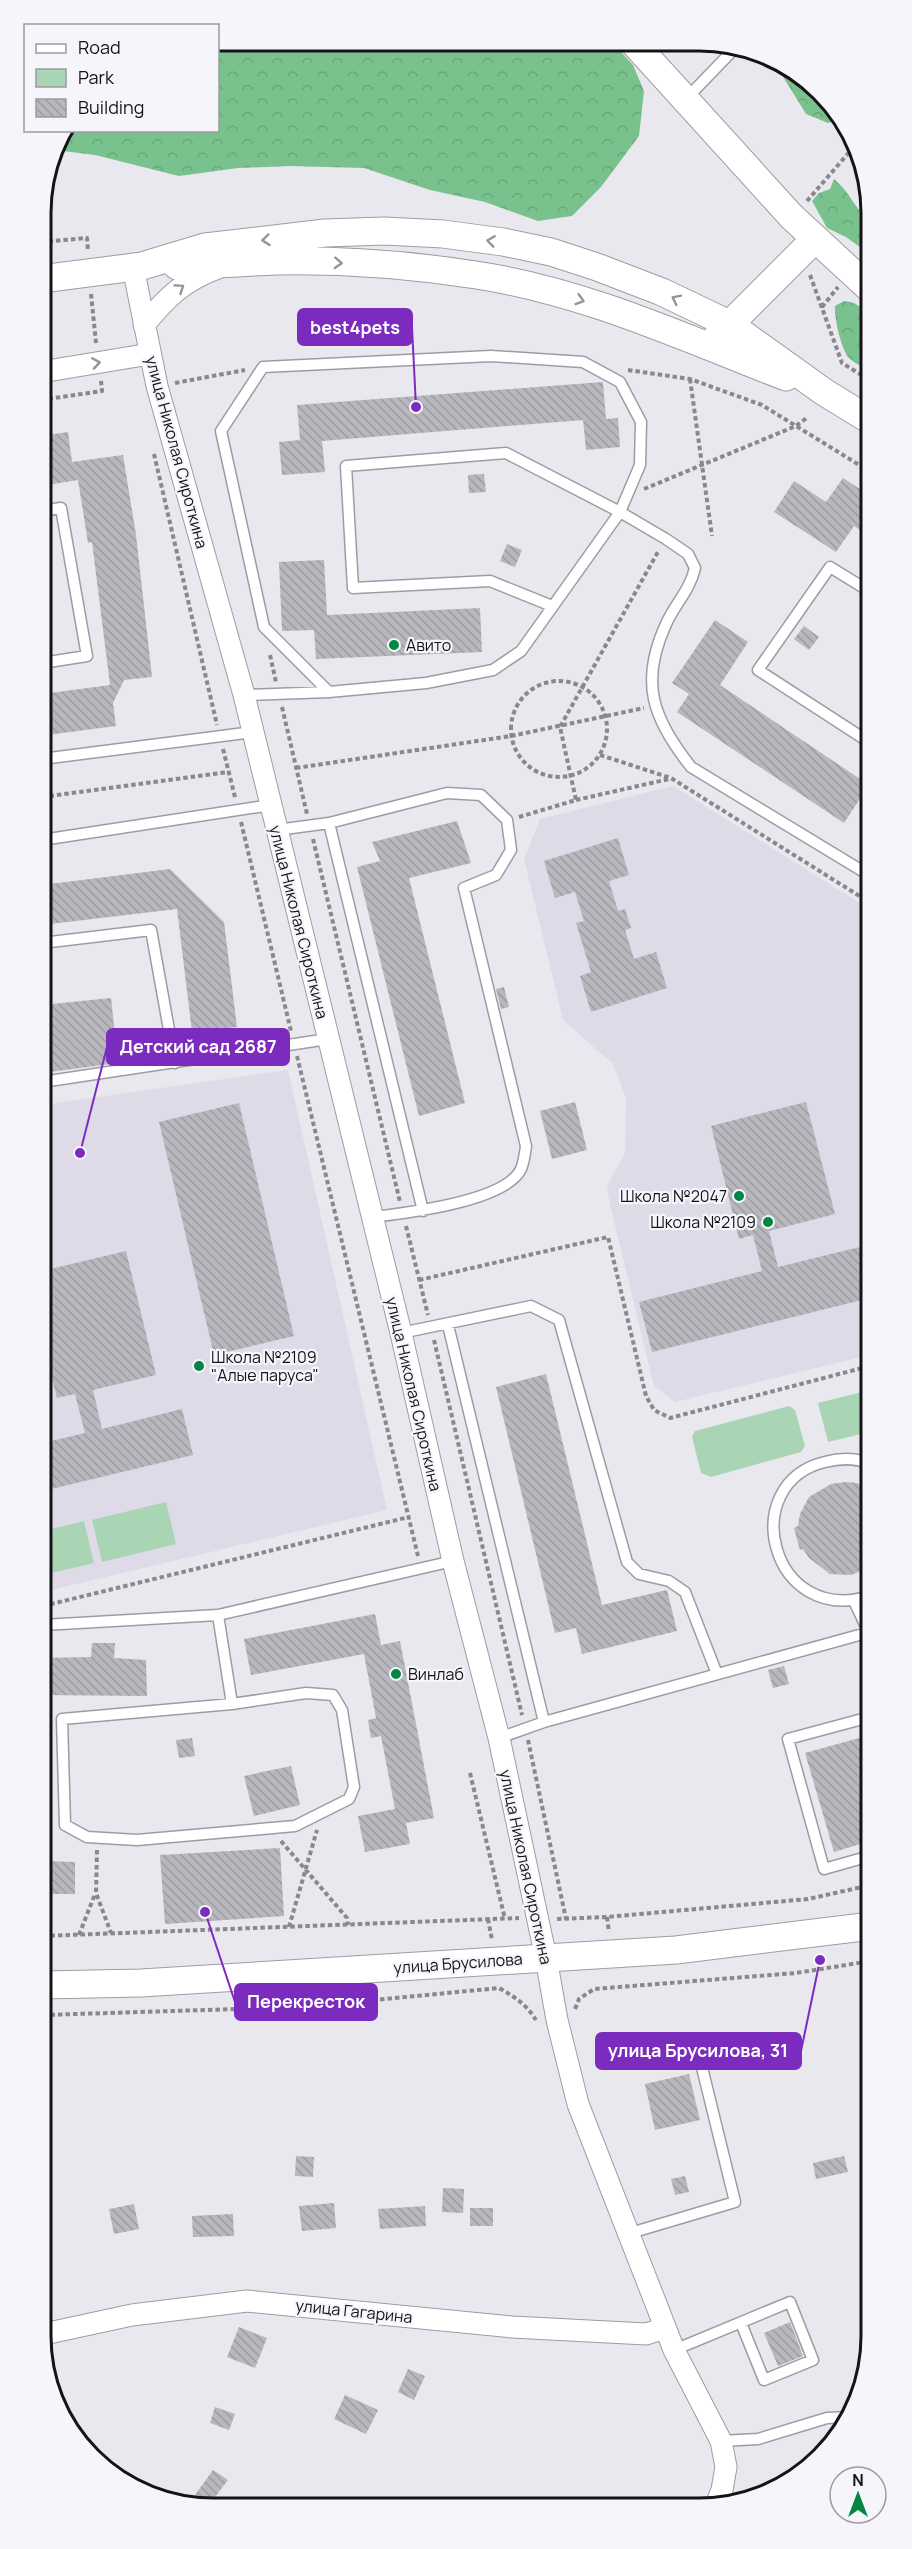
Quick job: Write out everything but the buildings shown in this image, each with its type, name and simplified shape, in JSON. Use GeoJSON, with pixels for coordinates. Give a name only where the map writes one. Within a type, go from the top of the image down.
{"type":"FeatureCollection","features":[{"type":"Feature","properties":{"kind":"street"},"geometry":{"type":"LineString","coordinates":[[641,51],[792,217],[808,246],[861,282]]}},
{"type":"Feature","properties":{"kind":"street"},"geometry":{"type":"LineString","coordinates":[[138,266],[205,247],[277,238],[384,231],[443,234],[551,252],[662,292],[729,324],[824,392],[861,415]]}},
{"type":"Feature","properties":{"kind":"street"},"geometry":{"type":"LineString","coordinates":[[707,347],[808,246]]}},
{"type":"Feature","properties":{"kind":"street"},"geometry":{"type":"LineString","coordinates":[[51,278],[138,266],[227,265],[274,261],[410,267],[477,275],[538,288],[610,309],[824,392]]}},
{"type":"Feature","properties":{"kind":"street"},"geometry":{"type":"LineString","coordinates":[[144,325],[176,289],[200,275],[227,265]]}},
{"type":"Feature","properties":{"kind":"street","name":"улица Николая Сироткина"},"geometry":{"type":"LineString","coordinates":[[138,266],[144,325],[157,386],[244,695],[373,1217],[453,1561],[499,1738],[557,2020],[578,2104],[674,2350],[721,2441],[726,2467],[719,2497]]}},
{"type":"Feature","properties":{"kind":"street"},"geometry":{"type":"LineString","coordinates":[[51,370],[150,354]]}},
{"type":"Feature","properties":{"kind":"street","name":"улица Брусилова"},"geometry":{"type":"LineString","coordinates":[[51,1985],[141,1983],[676,1950],[861,1927]]}},
{"type":"Feature","properties":{"kind":"street","name":"улица Гагарина"},"geometry":{"type":"LineString","coordinates":[[51,2332],[132,2315],[247,2301],[512,2327],[646,2334],[665,2328]]}},
{"type":"Feature","properties":{"kind":"lane"},"geometry":{"type":"LineString","coordinates":[[685,100],[730,54]]}},
{"type":"Feature","properties":{"kind":"lane"},"geometry":{"type":"LineString","coordinates":[[244,695],[328,692],[426,684],[493,670],[520,651],[620,512],[640,465],[640,422],[620,382],[582,362],[491,356],[263,367],[221,431],[264,627],[328,692]]}},
{"type":"Feature","properties":{"kind":"lane"},"geometry":{"type":"LineString","coordinates":[[552,606],[490,581],[353,588],[346,466],[506,453],[620,512],[688,554],[695,568],[692,582],[666,623],[652,667],[654,706],[673,744],[691,767],[861,870]]}},
{"type":"Feature","properties":{"kind":"lane"},"geometry":{"type":"LineString","coordinates":[[51,510],[61,508],[87,656],[51,662]]}},
{"type":"Feature","properties":{"kind":"lane"},"geometry":{"type":"LineString","coordinates":[[861,586],[830,567],[758,670],[861,737]]}},
{"type":"Feature","properties":{"kind":"lane"},"geometry":{"type":"LineString","coordinates":[[51,758],[253,732]]}},
{"type":"Feature","properties":{"kind":"lane"},"geometry":{"type":"LineString","coordinates":[[277,830],[329,824],[447,793],[482,795],[507,820],[511,850],[496,875],[464,888],[526,1146],[521,1169],[504,1187],[423,1211],[373,1217]]}},
{"type":"Feature","properties":{"kind":"lane"},"geometry":{"type":"LineString","coordinates":[[51,839],[271,805]]}},
{"type":"Feature","properties":{"kind":"lane"},"geometry":{"type":"LineString","coordinates":[[329,824],[423,1211]]}},
{"type":"Feature","properties":{"kind":"lane"},"geometry":{"type":"LineString","coordinates":[[51,942],[152,930],[175,1063]]}},
{"type":"Feature","properties":{"kind":"lane"},"geometry":{"type":"LineString","coordinates":[[51,1081],[328,1039]]}},
{"type":"Feature","properties":{"kind":"lane"},"geometry":{"type":"LineString","coordinates":[[401,1333],[531,1306],[559,1320],[627,1562],[639,1574],[669,1581],[685,1592],[717,1674]]}},
{"type":"Feature","properties":{"kind":"lane"},"geometry":{"type":"LineString","coordinates":[[448,1325],[544,1722]]}},
{"type":"Feature","properties":{"kind":"lane"},"geometry":{"type":"LineString","coordinates":[[861,1461],[838,1459],[816,1464],[797,1476],[782,1494],[774,1515],[773,1538],[779,1560],[792,1579],[810,1593],[832,1600],[854,1601],[861,1599]]}},
{"type":"Feature","properties":{"kind":"lane"},"geometry":{"type":"LineString","coordinates":[[51,1625],[218,1615],[453,1561]]}},
{"type":"Feature","properties":{"kind":"lane"},"geometry":{"type":"LineString","coordinates":[[854,1601],[861,1615]]}},
{"type":"Feature","properties":{"kind":"lane"},"geometry":{"type":"LineString","coordinates":[[218,1615],[232,1704]]}},
{"type":"Feature","properties":{"kind":"lane"},"geometry":{"type":"LineString","coordinates":[[499,1738],[544,1722],[861,1634]]}},
{"type":"Feature","properties":{"kind":"lane"},"geometry":{"type":"LineString","coordinates":[[306,1693],[333,1695],[342,1710],[354,1787],[349,1799],[295,1826],[271,1829],[137,1840],[87,1838],[65,1826],[62,1719],[232,1704],[306,1693]]}},
{"type":"Feature","properties":{"kind":"lane"},"geometry":{"type":"LineString","coordinates":[[861,1719],[788,1739],[824,1869],[861,1859]]}},
{"type":"Feature","properties":{"kind":"lane"},"geometry":{"type":"LineString","coordinates":[[627,2234],[735,2202],[696,2043]]}},
{"type":"Feature","properties":{"kind":"lane"},"geometry":{"type":"LineString","coordinates":[[674,2350],[790,2302],[813,2360],[764,2380],[741,2323]]}},
{"type":"Feature","properties":{"kind":"lane"},"geometry":{"type":"LineString","coordinates":[[721,2441],[758,2439],[827,2418],[839,2417]]}},
{"type":"Feature","properties":{"kind":"path"},"geometry":{"type":"LineString","coordinates":[[792,217],[849,153]]}},
{"type":"Feature","properties":{"kind":"path"},"geometry":{"type":"LineString","coordinates":[[51,241],[87,238],[102,391],[51,399]]}},
{"type":"Feature","properties":{"kind":"path"},"geometry":{"type":"LineString","coordinates":[[808,246],[842,363],[861,375]]}},
{"type":"Feature","properties":{"kind":"path"},"geometry":{"type":"LineString","coordinates":[[157,386],[263,367]]}},
{"type":"Feature","properties":{"kind":"path"},"geometry":{"type":"LineString","coordinates":[[626,369],[690,380],[762,405],[861,467]]}},
{"type":"Feature","properties":{"kind":"path"},"geometry":{"type":"LineString","coordinates":[[690,380],[712,536]]}},
{"type":"Feature","properties":{"kind":"path"},"geometry":{"type":"LineString","coordinates":[[627,497],[796,426],[808,417]]}},
{"type":"Feature","properties":{"kind":"path"},"geometry":{"type":"LineString","coordinates":[[152,449],[421,1568]]}},
{"type":"Feature","properties":{"kind":"path"},"geometry":{"type":"LineString","coordinates":[[576,800],[560,727],[666,539]]}},
{"type":"Feature","properties":{"kind":"path"},"geometry":{"type":"LineString","coordinates":[[264,627],[525,1729],[566,1919]]}},
{"type":"Feature","properties":{"kind":"path"},"geometry":{"type":"LineString","coordinates":[[552,681],[567,681],[582,686],[593,694],[607,717],[608,730],[600,755],[582,772],[571,776],[555,777],[532,769],[516,751],[511,736],[511,721],[516,706],[525,694],[537,685],[552,681]]}},
{"type":"Feature","properties":{"kind":"path"},"geometry":{"type":"LineString","coordinates":[[296,768],[511,736],[654,706]]}},
{"type":"Feature","properties":{"kind":"path"},"geometry":{"type":"LineString","coordinates":[[600,755],[671,778],[861,897]]}},
{"type":"Feature","properties":{"kind":"path"},"geometry":{"type":"LineString","coordinates":[[51,795],[229,772]]}},
{"type":"Feature","properties":{"kind":"path"},"geometry":{"type":"LineString","coordinates":[[507,820],[576,800],[671,778]]}},
{"type":"Feature","properties":{"kind":"path"},"geometry":{"type":"LineString","coordinates":[[420,1280],[608,1237],[646,1396],[654,1410],[670,1418],[861,1368]]}},
{"type":"Feature","properties":{"kind":"path"},"geometry":{"type":"LineString","coordinates":[[51,1604],[408,1517]]}},
{"type":"Feature","properties":{"kind":"path"},"geometry":{"type":"LineString","coordinates":[[470,1773],[505,1918]]}},
{"type":"Feature","properties":{"kind":"path"},"geometry":{"type":"LineString","coordinates":[[289,1927],[322,1813]]}},
{"type":"Feature","properties":{"kind":"path"},"geometry":{"type":"LineString","coordinates":[[271,1829],[347,1918],[348,1925]]}},
{"type":"Feature","properties":{"kind":"path"},"geometry":{"type":"LineString","coordinates":[[79,1935],[96,1893],[97,1838]]}},
{"type":"Feature","properties":{"kind":"path"},"geometry":{"type":"LineString","coordinates":[[51,1936],[505,1918],[566,1919],[808,1899],[861,1887]]}},
{"type":"Feature","properties":{"kind":"path"},"geometry":{"type":"LineString","coordinates":[[96,1893],[111,1934]]}},
{"type":"Feature","properties":{"kind":"path"},"geometry":{"type":"LineString","coordinates":[[51,2015],[140,2014],[302,2007],[499,1988],[518,1999],[529,2009],[538,2023],[572,2016],[579,1999],[594,1989],[796,1973],[861,1963]]}},
{"type":"Feature","properties":{"kind":"shaded area"},"geometry":{"type":"Polygon","coordinates":[[[673,786],[861,904],[861,1357],[675,1402],[654,1386],[607,1186],[625,1153],[626,1099],[613,1064],[563,1020],[524,859],[540,819],[673,786]]]}},
{"type":"Feature","properties":{"kind":"shaded area","name":"Школа №2109 \"Алые паруса\""},"geometry":{"type":"Polygon","coordinates":[[[288,1070],[387,1510],[51,1590],[51,1104],[288,1070]]]}},
{"type":"Feature","properties":{"kind":"green space"},"geometry":{"type":"Polygon","coordinates":[[[219,51],[620,51],[633,65],[644,91],[639,136],[601,187],[572,216],[538,221],[485,202],[430,190],[364,168],[290,166],[238,168],[179,176],[95,155],[63,151],[73,132],[219,132],[219,51]]]}},
{"type":"Feature","properties":{"kind":"green space"},"geometry":{"type":"Polygon","coordinates":[[[782,75],[798,84],[814,98],[832,121],[828,123],[806,114],[782,75]]]}},
{"type":"Feature","properties":{"kind":"green space"},"geometry":{"type":"Polygon","coordinates":[[[834,179],[861,212],[861,248],[846,237],[827,228],[812,201],[819,193],[830,189],[834,179]]]}},
{"type":"Feature","properties":{"kind":"green space"},"geometry":{"type":"Polygon","coordinates":[[[844,301],[861,308],[861,366],[850,359],[845,352],[837,325],[835,306],[844,301]]]}},
{"type":"Feature","properties":{"kind":"green space"},"geometry":{"type":"Polygon","coordinates":[[[861,1392],[861,1434],[828,1442],[818,1403],[861,1392]]]}},
{"type":"Feature","properties":{"kind":"green space"},"geometry":{"type":"Polygon","coordinates":[[[789,1406],[795,1410],[805,1446],[801,1452],[711,1477],[701,1473],[692,1437],[695,1431],[789,1406]]]}},
{"type":"Feature","properties":{"kind":"green space"},"geometry":{"type":"Polygon","coordinates":[[[166,1502],[176,1544],[102,1562],[92,1520],[166,1502]]]}},
{"type":"Feature","properties":{"kind":"green space"},"geometry":{"type":"Polygon","coordinates":[[[84,1521],[94,1563],[51,1573],[51,1529],[84,1521]]]}},
{"type":"Feature","properties":{"kind":"place","name":"best4pets"},"geometry":{"type":"Point","coordinates":[416,407]}},
{"type":"Feature","properties":{"kind":"place","name":"Авито"},"geometry":{"type":"Point","coordinates":[394,645]}},
{"type":"Feature","properties":{"kind":"place","name":"Детский сад 2687"},"geometry":{"type":"Point","coordinates":[80,1153]}},
{"type":"Feature","properties":{"kind":"place","name":"Школа №2047"},"geometry":{"type":"Point","coordinates":[739,1196]}},
{"type":"Feature","properties":{"kind":"place","name":"Школа №2109"},"geometry":{"type":"Point","coordinates":[768,1222]}},
{"type":"Feature","properties":{"kind":"place","name":"Школа №2109 \"Алые паруса\""},"geometry":{"type":"Point","coordinates":[199,1366]}},
{"type":"Feature","properties":{"kind":"place","name":"Винлаб"},"geometry":{"type":"Point","coordinates":[396,1674]}},
{"type":"Feature","properties":{"kind":"place","name":"Перекресток"},"geometry":{"type":"Point","coordinates":[205,1912]}},
{"type":"Feature","properties":{"kind":"place","name":"улица Брусилова, 31"},"geometry":{"type":"Point","coordinates":[820,1960]}}]}
